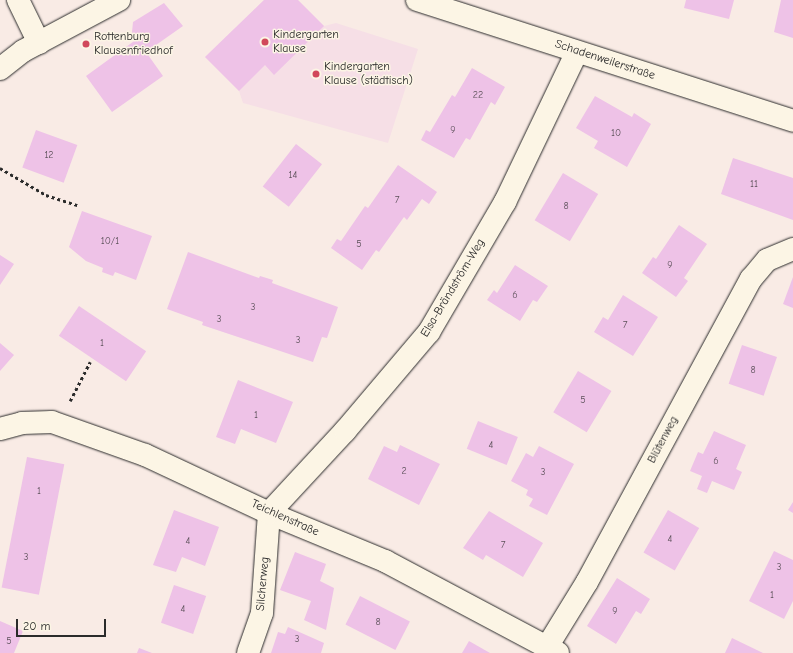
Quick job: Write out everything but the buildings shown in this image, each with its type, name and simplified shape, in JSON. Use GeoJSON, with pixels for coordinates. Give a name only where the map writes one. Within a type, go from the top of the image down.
{"type":"FeatureCollection","features":[{"type":"Feature","properties":{"kind":"street"},"geometry":{"type":"LineString","coordinates":[[18,0],[38,43]]}},
{"type":"Feature","properties":{"kind":"street"},"geometry":{"type":"LineString","coordinates":[[0,69],[38,43],[119,0]]}},
{"type":"Feature","properties":{"kind":"street","name":"Schadenweilerstraße"},"geometry":{"type":"LineString","coordinates":[[417,0],[793,121]]}},
{"type":"Feature","properties":{"kind":"street","name":"Elsa-Brändström-Weg"},"geometry":{"type":"LineString","coordinates":[[269,513],[345,431],[401,376],[429,332],[505,202],[577,52]]}},
{"type":"Feature","properties":{"kind":"street","name":"Blütenweg"},"geometry":{"type":"LineString","coordinates":[[553,650],[587,582],[751,279],[767,260],[793,249]]}},
{"type":"Feature","properties":{"kind":"street","name":"Teichlenstraße"},"geometry":{"type":"LineString","coordinates":[[0,429],[22,423],[58,424],[145,455],[269,513],[385,561],[553,650]]}},
{"type":"Feature","properties":{"kind":"street","name":"Silcherweg"},"geometry":{"type":"LineString","coordinates":[[248,653],[262,613],[269,513]]}},
{"type":"Feature","properties":{"kind":"path"},"geometry":{"type":"LineString","coordinates":[[0,168],[46,195],[77,205]]}},
{"type":"Feature","properties":{"kind":"path"},"geometry":{"type":"LineString","coordinates":[[58,424],[90,362]]}},
{"type":"Feature","properties":{"kind":"shaded area","name":"Kindergarten Klause (städtisch)"},"geometry":{"type":"Polygon","coordinates":[[[264,0],[298,0],[324,26],[336,23],[418,49],[388,143],[243,103],[239,91],[205,57],[264,0]]]}},
{"type":"Feature","properties":{"kind":"place","name":"Kindergarten Klause"},"geometry":{"type":"Point","coordinates":[265,42]}},
{"type":"Feature","properties":{"kind":"place","name":"Rottenburg Klausenfriedhof"},"geometry":{"type":"Point","coordinates":[86,44]}},
{"type":"Feature","properties":{"kind":"place","name":"Kindergarten Klause (städtisch)"},"geometry":{"type":"Point","coordinates":[316,74]}}]}
